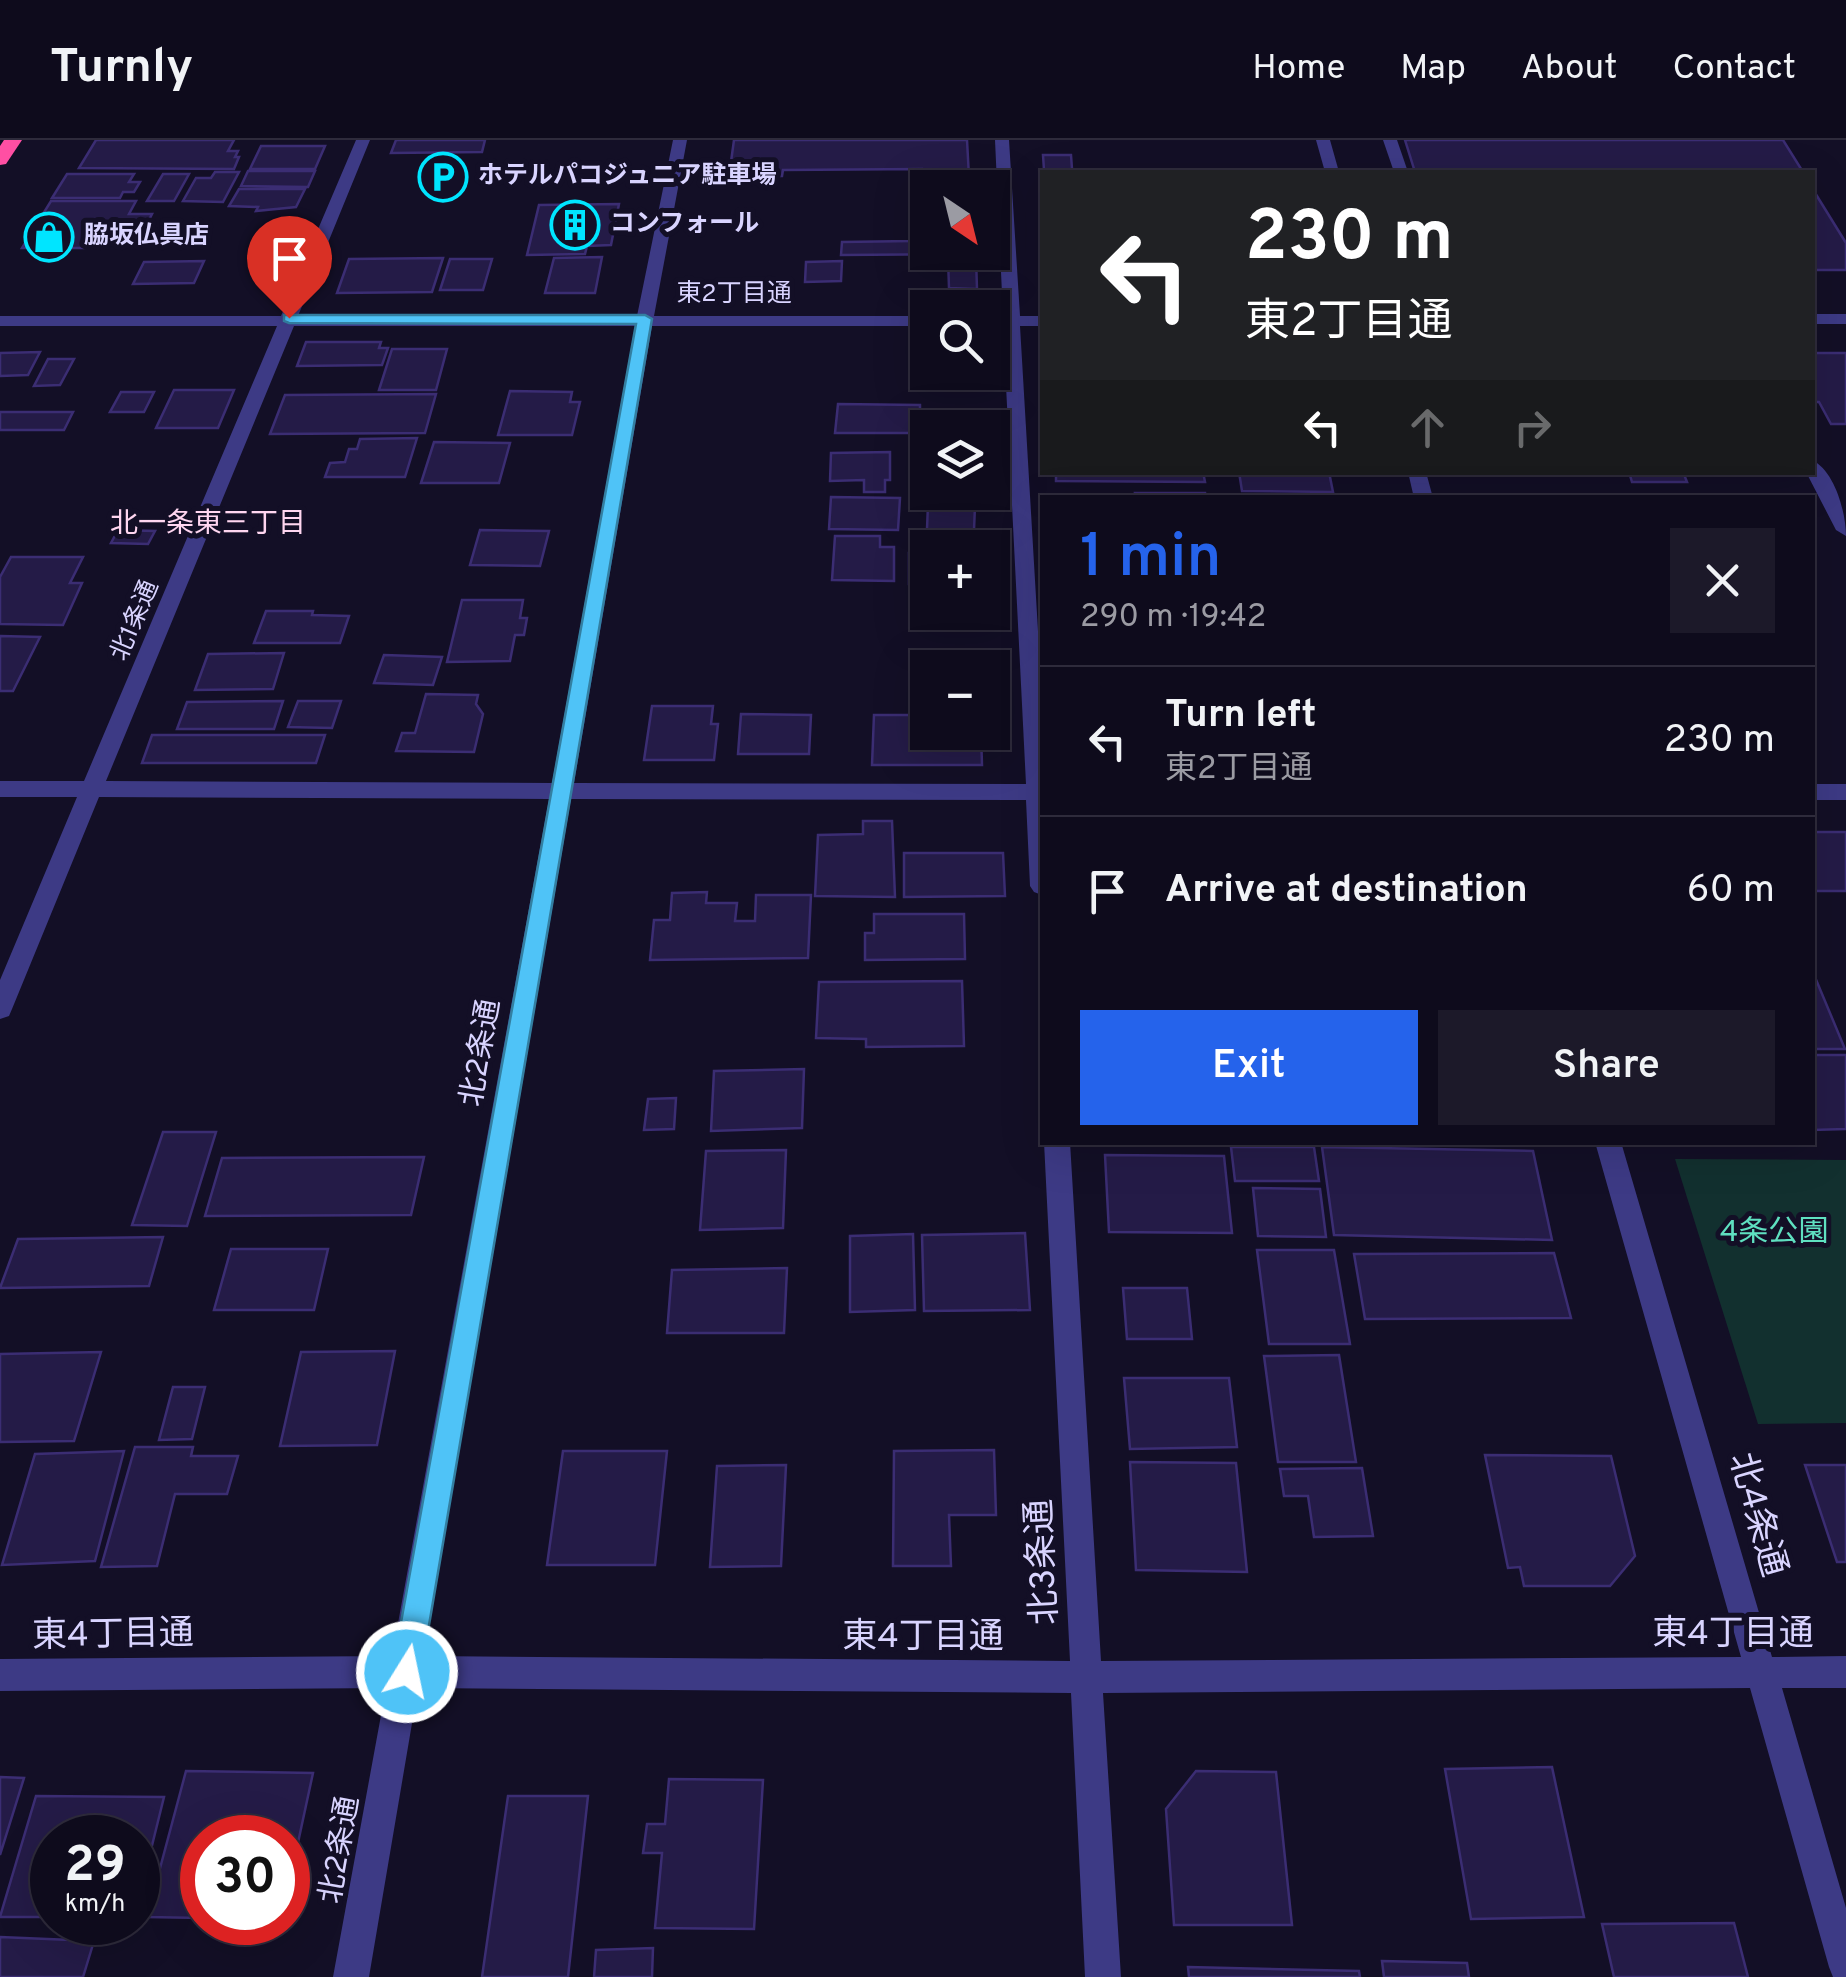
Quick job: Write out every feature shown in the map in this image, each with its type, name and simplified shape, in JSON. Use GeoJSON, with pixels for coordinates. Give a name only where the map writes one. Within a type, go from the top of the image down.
{"type":"FeatureCollection","features":[{"type":"Feature","properties":{"kind":"highway"},"geometry":{"type":"LineString","coordinates":[[0,160],[13,140]]}},
{"type":"Feature","properties":{"kind":"street","name":"北1条通"},"geometry":{"type":"LineString","coordinates":[[0,1009],[362,140]]}},
{"type":"Feature","properties":{"kind":"street","name":"北2条通"},"geometry":{"type":"LineString","coordinates":[[351,1977],[680,140]]}},
{"type":"Feature","properties":{"kind":"street"},"geometry":{"type":"LineString","coordinates":[[1001,290],[1002,140]]}},
{"type":"Feature","properties":{"kind":"street"},"geometry":{"type":"LineString","coordinates":[[1323,140],[1331,170]]}},
{"type":"Feature","properties":{"kind":"street"},"geometry":{"type":"LineString","coordinates":[[1390,140],[1400,170]]}},
{"type":"Feature","properties":{"kind":"street"},"geometry":{"type":"LineString","coordinates":[[1815,319],[1846,319]]}},
{"type":"Feature","properties":{"kind":"street","name":"東2丁目通"},"geometry":{"type":"LineString","coordinates":[[0,321],[910,321]]}},
{"type":"Feature","properties":{"kind":"street"},"geometry":{"type":"LineString","coordinates":[[1010,321],[1040,321]]}},
{"type":"Feature","properties":{"kind":"street"},"geometry":{"type":"LineString","coordinates":[[0,789],[1040,792],[1007,390]]}},
{"type":"Feature","properties":{"kind":"street"},"geometry":{"type":"LineString","coordinates":[[1815,472],[1846,530]]}},
{"type":"Feature","properties":{"kind":"street"},"geometry":{"type":"LineString","coordinates":[[1815,792],[1846,792]]}},
{"type":"Feature","properties":{"kind":"street","name":"北3条通"},"geometry":{"type":"LineString","coordinates":[[1058,1145],[1103,1977]]}},
{"type":"Feature","properties":{"kind":"street","name":"北4条通"},"geometry":{"type":"LineString","coordinates":[[1609,1145],[1846,1967]]}},
{"type":"Feature","properties":{"kind":"street","name":"東4丁目通"},"geometry":{"type":"LineString","coordinates":[[0,1675],[407,1672],[1088,1677],[1846,1672]]}},
{"type":"Feature","properties":{"kind":"green space","name":"4条公園"},"geometry":{"type":"Polygon","coordinates":[[[1675,1159],[1846,1160],[1846,1423],[1758,1424],[1675,1159]]]}},
{"type":"Feature","properties":{"kind":"building"},"geometry":{"type":"Polygon","coordinates":[[[96,140],[234,140],[228,151],[238,151],[235,157],[239,157],[234,169],[79,168],[96,140]]]}},
{"type":"Feature","properties":{"kind":"building"},"geometry":{"type":"Polygon","coordinates":[[[396,140],[485,140],[482,152],[391,153],[396,140]]]}},
{"type":"Feature","properties":{"kind":"building"},"geometry":{"type":"Polygon","coordinates":[[[734,140],[967,140],[969,170],[783,170],[782,176],[756,176],[757,169],[730,169],[734,140]]]}},
{"type":"Feature","properties":{"kind":"building"},"geometry":{"type":"Polygon","coordinates":[[[1405,140],[1783,140],[1802,170],[1414,170],[1405,140]]]}},
{"type":"Feature","properties":{"kind":"building"},"geometry":{"type":"Polygon","coordinates":[[[261,146],[325,146],[315,169],[250,169],[261,146]]]}},
{"type":"Feature","properties":{"kind":"building"},"geometry":{"type":"Polygon","coordinates":[[[1043,155],[1071,155],[1072,169],[1044,170],[1043,155]]]}},
{"type":"Feature","properties":{"kind":"building"},"geometry":{"type":"Polygon","coordinates":[[[248,171],[315,171],[308,187],[241,186],[248,171]]]}},
{"type":"Feature","properties":{"kind":"building"},"geometry":{"type":"Polygon","coordinates":[[[215,172],[239,172],[223,202],[183,201],[196,178],[211,178],[215,172]]]}},
{"type":"Feature","properties":{"kind":"building"},"geometry":{"type":"Polygon","coordinates":[[[67,174],[134,174],[129,182],[140,182],[134,192],[123,192],[120,198],[52,198],[67,174]]]}},
{"type":"Feature","properties":{"kind":"building"},"geometry":{"type":"Polygon","coordinates":[[[163,174],[189,174],[174,201],[147,201],[163,174]]]}},
{"type":"Feature","properties":{"kind":"building"},"geometry":{"type":"Polygon","coordinates":[[[239,189],[305,189],[296,207],[256,211],[258,207],[229,206],[239,189]]]}},
{"type":"Feature","properties":{"kind":"building"},"geometry":{"type":"Polygon","coordinates":[[[1815,193],[1846,243],[1846,270],[1815,270],[1815,193]]]}},
{"type":"Feature","properties":{"kind":"building"},"geometry":{"type":"Polygon","coordinates":[[[51,201],[136,201],[129,214],[152,214],[144,230],[103,230],[92,248],[22,248],[51,201]]]}},
{"type":"Feature","properties":{"kind":"building","name":"コンフォール"},"geometry":{"type":"Polygon","coordinates":[[[619,204],[611,245],[587,246],[585,254],[527,255],[539,205],[619,204]]]}},
{"type":"Feature","properties":{"kind":"building"},"geometry":{"type":"Polygon","coordinates":[[[126,231],[154,232],[147,245],[119,244],[126,231]]]}},
{"type":"Feature","properties":{"kind":"building"},"geometry":{"type":"Polygon","coordinates":[[[910,241],[910,254],[841,255],[842,242],[910,241]]]}},
{"type":"Feature","properties":{"kind":"building"},"geometry":{"type":"Polygon","coordinates":[[[602,257],[595,293],[545,293],[554,258],[602,257]]]}},
{"type":"Feature","properties":{"kind":"building"},"geometry":{"type":"Polygon","coordinates":[[[443,258],[432,292],[337,293],[349,259],[443,258]]]}},
{"type":"Feature","properties":{"kind":"building"},"geometry":{"type":"Polygon","coordinates":[[[450,259],[492,259],[483,290],[440,290],[450,259]]]}},
{"type":"Feature","properties":{"kind":"building"},"geometry":{"type":"Polygon","coordinates":[[[204,261],[194,283],[133,284],[144,262],[204,261]]]}},
{"type":"Feature","properties":{"kind":"building"},"geometry":{"type":"Polygon","coordinates":[[[842,261],[841,281],[805,282],[806,262],[842,261]]]}},
{"type":"Feature","properties":{"kind":"building"},"geometry":{"type":"Polygon","coordinates":[[[948,270],[976,270],[977,289],[949,288],[948,270]]]}},
{"type":"Feature","properties":{"kind":"building"},"geometry":{"type":"Polygon","coordinates":[[[306,342],[381,342],[379,348],[388,348],[382,365],[297,366],[306,342]]]}},
{"type":"Feature","properties":{"kind":"building"},"geometry":{"type":"Polygon","coordinates":[[[392,349],[447,349],[436,390],[379,390],[392,349]]]}},
{"type":"Feature","properties":{"kind":"building"},"geometry":{"type":"Polygon","coordinates":[[[40,352],[28,375],[0,376],[0,353],[40,352]]]}},
{"type":"Feature","properties":{"kind":"building"},"geometry":{"type":"Polygon","coordinates":[[[1815,353],[1846,353],[1846,424],[1831,424],[1819,402],[1815,402],[1815,353]]]}},
{"type":"Feature","properties":{"kind":"building"},"geometry":{"type":"Polygon","coordinates":[[[48,359],[74,359],[60,385],[34,386],[48,359]]]}},
{"type":"Feature","properties":{"kind":"building"},"geometry":{"type":"Polygon","coordinates":[[[174,390],[234,390],[218,428],[156,428],[174,390]]]}},
{"type":"Feature","properties":{"kind":"building"},"geometry":{"type":"Polygon","coordinates":[[[510,391],[572,392],[570,402],[580,402],[572,435],[498,435],[510,391]]]}},
{"type":"Feature","properties":{"kind":"building"},"geometry":{"type":"Polygon","coordinates":[[[121,392],[154,392],[144,412],[110,412],[121,392]]]}},
{"type":"Feature","properties":{"kind":"building"},"geometry":{"type":"Polygon","coordinates":[[[436,394],[425,433],[270,434],[285,395],[436,394]]]}},
{"type":"Feature","properties":{"kind":"building"},"geometry":{"type":"Polygon","coordinates":[[[838,404],[920,405],[920,410],[910,410],[910,433],[835,433],[838,404]]]}},
{"type":"Feature","properties":{"kind":"building"},"geometry":{"type":"Polygon","coordinates":[[[0,412],[73,412],[64,430],[0,430],[0,412]]]}},
{"type":"Feature","properties":{"kind":"building"},"geometry":{"type":"Polygon","coordinates":[[[417,438],[405,477],[325,477],[330,463],[345,462],[349,449],[357,449],[360,439],[417,438]]]}},
{"type":"Feature","properties":{"kind":"building"},"geometry":{"type":"Polygon","coordinates":[[[434,442],[510,443],[499,483],[421,483],[434,442]]]}},
{"type":"Feature","properties":{"kind":"building"},"geometry":{"type":"Polygon","coordinates":[[[890,452],[890,480],[885,480],[885,492],[864,492],[864,480],[830,481],[831,453],[890,452]]]}},
{"type":"Feature","properties":{"kind":"building"},"geometry":{"type":"Polygon","coordinates":[[[1056,475],[1204,475],[1205,482],[1056,481],[1056,475]]]}},
{"type":"Feature","properties":{"kind":"building"},"geometry":{"type":"Polygon","coordinates":[[[1239,475],[1330,475],[1333,492],[1242,491],[1239,475]]]}},
{"type":"Feature","properties":{"kind":"building"},"geometry":{"type":"Polygon","coordinates":[[[1630,475],[1684,475],[1687,482],[1632,482],[1630,475]]]}},
{"type":"Feature","properties":{"kind":"building"},"geometry":{"type":"Polygon","coordinates":[[[1135,493],[1205,493],[1205,495],[1135,493]]]}},
{"type":"Feature","properties":{"kind":"building"},"geometry":{"type":"Polygon","coordinates":[[[831,497],[900,498],[898,530],[829,529],[831,497]]]}},
{"type":"Feature","properties":{"kind":"building"},"geometry":{"type":"Polygon","coordinates":[[[928,510],[975,510],[974,530],[927,529],[928,510]]]}},
{"type":"Feature","properties":{"kind":"building"},"geometry":{"type":"Polygon","coordinates":[[[118,530],[155,531],[148,544],[111,543],[118,530]]]}},
{"type":"Feature","properties":{"kind":"building"},"geometry":{"type":"Polygon","coordinates":[[[480,530],[549,531],[540,566],[470,565],[480,530]]]}},
{"type":"Feature","properties":{"kind":"building"},"geometry":{"type":"Polygon","coordinates":[[[835,536],[880,536],[880,547],[894,547],[894,581],[832,580],[835,536]]]}},
{"type":"Feature","properties":{"kind":"building"},"geometry":{"type":"Polygon","coordinates":[[[11,557],[83,557],[70,583],[82,583],[63,625],[0,624],[0,577],[11,557]]]}},
{"type":"Feature","properties":{"kind":"building"},"geometry":{"type":"Polygon","coordinates":[[[462,600],[523,600],[520,618],[527,618],[524,635],[515,635],[510,661],[447,662],[462,600]]]}},
{"type":"Feature","properties":{"kind":"building"},"geometry":{"type":"Polygon","coordinates":[[[266,611],[349,616],[340,643],[254,643],[266,611]]]}},
{"type":"Feature","properties":{"kind":"building"},"geometry":{"type":"Polygon","coordinates":[[[0,636],[40,637],[13,691],[0,691],[0,636]]]}},
{"type":"Feature","properties":{"kind":"building"},"geometry":{"type":"Polygon","coordinates":[[[284,653],[273,689],[195,690],[208,654],[284,653]]]}},
{"type":"Feature","properties":{"kind":"building"},"geometry":{"type":"Polygon","coordinates":[[[384,655],[442,657],[433,685],[374,683],[384,655]]]}},
{"type":"Feature","properties":{"kind":"building"},"geometry":{"type":"Polygon","coordinates":[[[426,694],[478,695],[476,704],[483,714],[474,752],[396,751],[402,733],[415,733],[426,694]]]}},
{"type":"Feature","properties":{"kind":"building"},"geometry":{"type":"Polygon","coordinates":[[[283,701],[274,729],[177,729],[187,702],[283,701]]]}},
{"type":"Feature","properties":{"kind":"building"},"geometry":{"type":"Polygon","coordinates":[[[298,701],[341,701],[332,728],[288,727],[298,701]]]}},
{"type":"Feature","properties":{"kind":"building"},"geometry":{"type":"Polygon","coordinates":[[[652,706],[713,706],[711,724],[718,724],[714,760],[644,760],[652,706]]]}},
{"type":"Feature","properties":{"kind":"building"},"geometry":{"type":"Polygon","coordinates":[[[741,714],[811,715],[809,754],[738,754],[741,714]]]}},
{"type":"Feature","properties":{"kind":"building"},"geometry":{"type":"Polygon","coordinates":[[[874,715],[910,715],[910,750],[982,750],[982,765],[872,765],[874,715]]]}},
{"type":"Feature","properties":{"kind":"building"},"geometry":{"type":"Polygon","coordinates":[[[152,735],[325,735],[316,763],[142,763],[152,735]]]}},
{"type":"Feature","properties":{"kind":"building"},"geometry":{"type":"Polygon","coordinates":[[[863,821],[892,821],[895,897],[815,896],[818,835],[863,834],[863,821]]]}},
{"type":"Feature","properties":{"kind":"building"},"geometry":{"type":"Polygon","coordinates":[[[1815,832],[1846,832],[1846,891],[1815,891],[1815,832]]]}},
{"type":"Feature","properties":{"kind":"building"},"geometry":{"type":"Polygon","coordinates":[[[904,853],[1003,853],[1005,896],[904,897],[904,853]]]}},
{"type":"Feature","properties":{"kind":"building"},"geometry":{"type":"Polygon","coordinates":[[[707,892],[706,903],[737,903],[735,921],[755,921],[756,895],[811,895],[808,958],[650,960],[654,920],[670,920],[672,893],[707,892]]]}},
{"type":"Feature","properties":{"kind":"building"},"geometry":{"type":"Polygon","coordinates":[[[874,914],[964,914],[965,959],[865,960],[865,933],[874,933],[874,914]]]}},
{"type":"Feature","properties":{"kind":"building"},"geometry":{"type":"Polygon","coordinates":[[[1815,977],[1845,1049],[1815,1049],[1815,977]]]}},
{"type":"Feature","properties":{"kind":"building"},"geometry":{"type":"Polygon","coordinates":[[[962,981],[964,1046],[866,1047],[866,1039],[816,1038],[819,982],[962,981]]]}},
{"type":"Feature","properties":{"kind":"building"},"geometry":{"type":"Polygon","coordinates":[[[1815,1055],[1846,1055],[1846,1129],[1815,1130],[1815,1055]]]}},
{"type":"Feature","properties":{"kind":"building"},"geometry":{"type":"Polygon","coordinates":[[[804,1069],[802,1128],[711,1131],[714,1071],[804,1069]]]}},
{"type":"Feature","properties":{"kind":"building"},"geometry":{"type":"Polygon","coordinates":[[[676,1098],[674,1129],[644,1130],[648,1099],[676,1098]]]}},
{"type":"Feature","properties":{"kind":"building"},"geometry":{"type":"Polygon","coordinates":[[[163,1132],[216,1132],[187,1226],[132,1225],[163,1132]]]}},
{"type":"Feature","properties":{"kind":"building"},"geometry":{"type":"Polygon","coordinates":[[[1231,1147],[1314,1147],[1319,1181],[1235,1181],[1231,1147]]]}},
{"type":"Feature","properties":{"kind":"building"},"geometry":{"type":"Polygon","coordinates":[[[1322,1147],[1533,1151],[1552,1240],[1334,1235],[1322,1147]]]}},
{"type":"Feature","properties":{"kind":"building"},"geometry":{"type":"Polygon","coordinates":[[[786,1150],[783,1228],[700,1230],[706,1151],[786,1150]]]}},
{"type":"Feature","properties":{"kind":"building"},"geometry":{"type":"Polygon","coordinates":[[[1105,1155],[1224,1156],[1232,1233],[1109,1232],[1105,1155]]]}},
{"type":"Feature","properties":{"kind":"building"},"geometry":{"type":"Polygon","coordinates":[[[424,1157],[411,1215],[205,1216],[222,1158],[424,1157]]]}},
{"type":"Feature","properties":{"kind":"building"},"geometry":{"type":"Polygon","coordinates":[[[1253,1188],[1320,1189],[1326,1237],[1258,1236],[1253,1188]]]}},
{"type":"Feature","properties":{"kind":"building"},"geometry":{"type":"Polygon","coordinates":[[[1025,1233],[1030,1310],[924,1311],[922,1235],[1025,1233]]]}},
{"type":"Feature","properties":{"kind":"building"},"geometry":{"type":"Polygon","coordinates":[[[913,1234],[915,1310],[850,1312],[850,1236],[913,1234]]]}},
{"type":"Feature","properties":{"kind":"building"},"geometry":{"type":"Polygon","coordinates":[[[163,1237],[149,1286],[0,1288],[18,1239],[163,1237]]]}},
{"type":"Feature","properties":{"kind":"building"},"geometry":{"type":"Polygon","coordinates":[[[231,1249],[328,1249],[314,1310],[214,1310],[231,1249]]]}},
{"type":"Feature","properties":{"kind":"building"},"geometry":{"type":"Polygon","coordinates":[[[1257,1250],[1334,1250],[1350,1344],[1269,1344],[1257,1250]]]}},
{"type":"Feature","properties":{"kind":"building"},"geometry":{"type":"Polygon","coordinates":[[[1554,1253],[1571,1318],[1365,1319],[1354,1254],[1554,1253]]]}},
{"type":"Feature","properties":{"kind":"building"},"geometry":{"type":"Polygon","coordinates":[[[787,1268],[784,1333],[667,1333],[672,1270],[787,1268]]]}},
{"type":"Feature","properties":{"kind":"building"},"geometry":{"type":"Polygon","coordinates":[[[1123,1288],[1187,1288],[1192,1339],[1127,1339],[1123,1288]]]}},
{"type":"Feature","properties":{"kind":"building"},"geometry":{"type":"Polygon","coordinates":[[[395,1351],[377,1445],[280,1446],[301,1352],[395,1351]]]}},
{"type":"Feature","properties":{"kind":"building"},"geometry":{"type":"Polygon","coordinates":[[[101,1352],[74,1441],[0,1442],[0,1354],[101,1352]]]}},
{"type":"Feature","properties":{"kind":"building"},"geometry":{"type":"Polygon","coordinates":[[[1339,1355],[1356,1462],[1278,1462],[1264,1356],[1339,1355]]]}},
{"type":"Feature","properties":{"kind":"building"},"geometry":{"type":"Polygon","coordinates":[[[1124,1378],[1229,1378],[1237,1447],[1130,1449],[1124,1378]]]}},
{"type":"Feature","properties":{"kind":"building"},"geometry":{"type":"Polygon","coordinates":[[[173,1387],[205,1387],[192,1439],[159,1440],[173,1387]]]}},
{"type":"Feature","properties":{"kind":"building"},"geometry":{"type":"Polygon","coordinates":[[[135,1447],[193,1447],[191,1456],[238,1456],[227,1494],[175,1494],[157,1566],[101,1567],[135,1447]]]}},
{"type":"Feature","properties":{"kind":"building"},"geometry":{"type":"Polygon","coordinates":[[[994,1450],[996,1515],[949,1515],[951,1566],[893,1566],[894,1451],[994,1450]]]}},
{"type":"Feature","properties":{"kind":"building"},"geometry":{"type":"Polygon","coordinates":[[[124,1451],[95,1561],[2,1565],[35,1454],[124,1451]]]}},
{"type":"Feature","properties":{"kind":"building"},"geometry":{"type":"Polygon","coordinates":[[[563,1451],[667,1451],[655,1565],[547,1565],[563,1451]]]}},
{"type":"Feature","properties":{"kind":"building"},"geometry":{"type":"Polygon","coordinates":[[[1485,1455],[1611,1456],[1635,1556],[1610,1586],[1524,1586],[1520,1567],[1508,1568],[1485,1455]]]}},
{"type":"Feature","properties":{"kind":"building"},"geometry":{"type":"Polygon","coordinates":[[[1130,1462],[1236,1463],[1247,1572],[1136,1570],[1130,1462]]]}},
{"type":"Feature","properties":{"kind":"building"},"geometry":{"type":"Polygon","coordinates":[[[786,1465],[781,1566],[710,1567],[717,1466],[786,1465]]]}},
{"type":"Feature","properties":{"kind":"building"},"geometry":{"type":"Polygon","coordinates":[[[1805,1465],[1846,1465],[1846,1562],[1837,1562],[1805,1465]]]}},
{"type":"Feature","properties":{"kind":"building"},"geometry":{"type":"Polygon","coordinates":[[[1362,1468],[1373,1536],[1314,1537],[1308,1496],[1284,1496],[1280,1469],[1362,1468]]]}},
{"type":"Feature","properties":{"kind":"building"},"geometry":{"type":"Polygon","coordinates":[[[1552,1767],[1584,1917],[1471,1919],[1445,1769],[1552,1767]]]}},
{"type":"Feature","properties":{"kind":"building"},"geometry":{"type":"Polygon","coordinates":[[[186,1771],[313,1773],[304,1815],[180,1815],[180,1918],[160,1917],[160,1868],[186,1771]]]}},
{"type":"Feature","properties":{"kind":"building"},"geometry":{"type":"Polygon","coordinates":[[[1196,1771],[1276,1772],[1292,1925],[1174,1925],[1166,1809],[1196,1771]]]}},
{"type":"Feature","properties":{"kind":"building"},"geometry":{"type":"Polygon","coordinates":[[[0,1777],[24,1778],[0,1855],[0,1777]]]}},
{"type":"Feature","properties":{"kind":"building"},"geometry":{"type":"Polygon","coordinates":[[[669,1779],[763,1780],[754,1929],[655,1928],[662,1853],[643,1853],[647,1824],[665,1824],[669,1779]]]}},
{"type":"Feature","properties":{"kind":"building"},"geometry":{"type":"Polygon","coordinates":[[[36,1796],[164,1797],[160,1815],[30,1815],[36,1796]]]}},
{"type":"Feature","properties":{"kind":"building"},"geometry":{"type":"Polygon","coordinates":[[[508,1796],[588,1796],[568,1977],[482,1977],[508,1796]]]}},
{"type":"Feature","properties":{"kind":"building"},"geometry":{"type":"Polygon","coordinates":[[[30,1816],[30,1917],[0,1917],[30,1816]]]}},
{"type":"Feature","properties":{"kind":"building"},"geometry":{"type":"Polygon","coordinates":[[[1734,1923],[1748,1977],[1614,1977],[1602,1924],[1734,1923]]]}},
{"type":"Feature","properties":{"kind":"building"},"geometry":{"type":"Polygon","coordinates":[[[0,1937],[30,1938],[30,1945],[93,1945],[83,1977],[0,1977],[0,1937]]]}},
{"type":"Feature","properties":{"kind":"building"},"geometry":{"type":"Polygon","coordinates":[[[653,1948],[652,1977],[594,1977],[596,1950],[653,1948]]]}},
{"type":"Feature","properties":{"kind":"building"},"geometry":{"type":"Polygon","coordinates":[[[1382,1961],[1467,1963],[1469,1977],[1384,1977],[1382,1961]]]}},
{"type":"Feature","properties":{"kind":"building"},"geometry":{"type":"Polygon","coordinates":[[[1188,1967],[1359,1971],[1360,1977],[1189,1977],[1188,1967]]]}},
{"type":"Feature","properties":{"kind":"place","name":"ホテルパコジュニア駐車場"},"geometry":{"type":"Point","coordinates":[443,177]}},
{"type":"Feature","properties":{"kind":"place","name":"コンフォール"},"geometry":{"type":"Point","coordinates":[575,225]}},
{"type":"Feature","properties":{"kind":"place","name":"脇坂仏具店"},"geometry":{"type":"Point","coordinates":[49,237]}},
{"type":"Feature","properties":{"kind":"district","name":"北一条東三丁目"},"geometry":{"type":"Point","coordinates":[208,525]}},
{"type":"Feature","properties":{"kind":"route"},"geometry":{"type":"LineString","coordinates":[[289,318],[645,319],[407,1672]]}}]}
